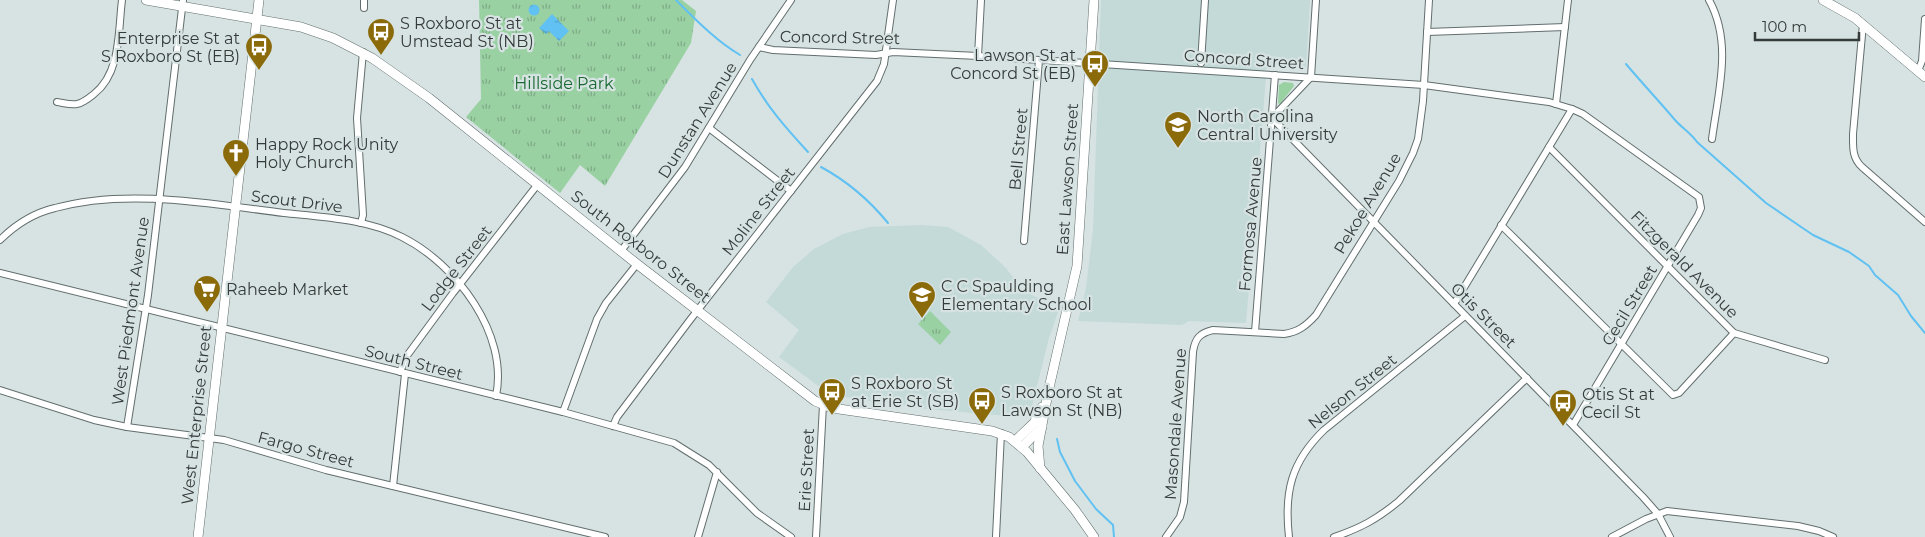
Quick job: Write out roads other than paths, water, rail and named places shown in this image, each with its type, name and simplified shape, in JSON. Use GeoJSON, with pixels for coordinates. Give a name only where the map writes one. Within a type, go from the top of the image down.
{"type":"FeatureCollection","features":[{"type":"Feature","properties":{"kind":"street"},"geometry":{"type":"LineString","coordinates":[[57,102],[82,103],[105,84],[115,57],[122,0]]}},
{"type":"Feature","properties":{"kind":"street","name":"South Roxboro Street"},"geometry":{"type":"LineString","coordinates":[[146,0],[182,3],[318,32],[363,52],[429,98],[637,264],[806,395],[832,408],[1001,433],[1018,444],[1040,468],[1075,510],[1094,537]]}},
{"type":"Feature","properties":{"kind":"street","name":"West Enterprise Street"},"geometry":{"type":"LineString","coordinates":[[198,537],[259,0]]}},
{"type":"Feature","properties":{"kind":"street"},"geometry":{"type":"LineString","coordinates":[[364,0],[364,8]]}},
{"type":"Feature","properties":{"kind":"street","name":"Dunstan Avenue"},"geometry":{"type":"LineString","coordinates":[[621,251],[673,184],[759,47],[791,0]]}},
{"type":"Feature","properties":{"kind":"street","name":"Moline Street"},"geometry":{"type":"LineString","coordinates":[[613,426],[617,417],[698,310],[877,81],[881,73],[885,53],[893,0]]}},
{"type":"Feature","properties":{"kind":"street"},"geometry":{"type":"LineString","coordinates":[[978,56],[981,0]]}},
{"type":"Feature","properties":{"kind":"street","name":"East Lawson Street"},"geometry":{"type":"LineString","coordinates":[[1040,468],[1038,446],[1049,388],[1077,266],[1094,0]]}},
{"type":"Feature","properties":{"kind":"street"},"geometry":{"type":"LineString","coordinates":[[1201,63],[1205,0]]}},
{"type":"Feature","properties":{"kind":"street"},"geometry":{"type":"LineString","coordinates":[[1272,118],[1311,77],[1316,0]]}},
{"type":"Feature","properties":{"kind":"street","name":"Pekoe Avenue"},"geometry":{"type":"LineString","coordinates":[[1224,330],[1292,333],[1310,322],[1316,315],[1399,180],[1418,139],[1424,85],[1428,0]]}},
{"type":"Feature","properties":{"kind":"street"},"geometry":{"type":"LineString","coordinates":[[1556,104],[1568,0]]}},
{"type":"Feature","properties":{"kind":"street"},"geometry":{"type":"LineString","coordinates":[[1709,0],[1720,28],[1723,56],[1712,139]]}},
{"type":"Feature","properties":{"kind":"street"},"geometry":{"type":"LineString","coordinates":[[1823,0],[1862,24],[1922,74]]}},
{"type":"Feature","properties":{"kind":"street","name":"West Piedmont Avenue"},"geometry":{"type":"LineString","coordinates":[[127,427],[160,200],[182,3]]}},
{"type":"Feature","properties":{"kind":"street"},"geometry":{"type":"LineString","coordinates":[[1922,74],[1925,18]]}},
{"type":"Feature","properties":{"kind":"street"},"geometry":{"type":"LineString","coordinates":[[1862,24],[1853,152],[1862,167],[1925,222]]}},
{"type":"Feature","properties":{"kind":"street"},"geometry":{"type":"LineString","coordinates":[[1427,32],[1565,27]]}},
{"type":"Feature","properties":{"kind":"street","name":"Concord Street"},"geometry":{"type":"LineString","coordinates":[[759,47],[773,50],[876,55],[894,52],[978,56],[1424,85],[1556,104],[1583,114],[1699,196]]}},
{"type":"Feature","properties":{"kind":"street"},"geometry":{"type":"LineString","coordinates":[[361,223],[363,215],[357,118],[363,52]]}},
{"type":"Feature","properties":{"kind":"street","name":"Bell Street"},"geometry":{"type":"LineString","coordinates":[[1024,241],[1039,60]]}},
{"type":"Feature","properties":{"kind":"street","name":"Formosa Avenue"},"geometry":{"type":"LineString","coordinates":[[1255,332],[1275,75]]}},
{"type":"Feature","properties":{"kind":"street"},"geometry":{"type":"LineString","coordinates":[[1454,304],[1572,109]]}},
{"type":"Feature","properties":{"kind":"street","name":"Otis Street"},"geometry":{"type":"LineString","coordinates":[[1272,118],[1658,514],[1670,537]]}},
{"type":"Feature","properties":{"kind":"street"},"geometry":{"type":"LineString","coordinates":[[709,128],[791,191]]}},
{"type":"Feature","properties":{"kind":"street","name":"Fitzgerald Avenue"},"geometry":{"type":"LineString","coordinates":[[1549,147],[1734,333],[1825,360]]}},
{"type":"Feature","properties":{"kind":"street","name":"Lodge Street"},"geometry":{"type":"LineString","coordinates":[[403,373],[406,357],[538,184]]}},
{"type":"Feature","properties":{"kind":"street","name":"Cecil Street"},"geometry":{"type":"LineString","coordinates":[[1573,425],[1698,215],[1701,208],[1699,196]]}},
{"type":"Feature","properties":{"kind":"street","name":"Scout Drive"},"geometry":{"type":"LineString","coordinates":[[0,240],[12,229],[36,214],[55,208],[128,198],[235,207],[361,223],[392,232],[420,247],[460,285],[478,309],[489,330],[497,361],[498,388],[496,396]]}},
{"type":"Feature","properties":{"kind":"street"},"geometry":{"type":"LineString","coordinates":[[1502,225],[1673,395],[1678,393],[1734,333]]}},
{"type":"Feature","properties":{"kind":"street"},"geometry":{"type":"LineString","coordinates":[[563,412],[596,319],[606,303],[637,264]]}},
{"type":"Feature","properties":{"kind":"street","name":"South Street"},"geometry":{"type":"LineString","coordinates":[[0,273],[563,412],[674,443],[703,460],[757,513],[791,537]]}},
{"type":"Feature","properties":{"kind":"street","name":"Nelson Street"},"geometry":{"type":"LineString","coordinates":[[1289,537],[1288,506],[1291,481],[1298,460],[1310,443],[1465,316]]}},
{"type":"Feature","properties":{"kind":"street","name":"Masondale Avenue"},"geometry":{"type":"LineString","coordinates":[[1166,537],[1180,516],[1184,502],[1194,344],[1196,339],[1205,332],[1224,330]]}},
{"type":"Feature","properties":{"kind":"street"},"geometry":{"type":"LineString","coordinates":[[393,486],[403,373]]}},
{"type":"Feature","properties":{"kind":"street"},"geometry":{"type":"LineString","coordinates":[[1334,537],[1356,530],[1382,515],[1400,501],[1527,378]]}},
{"type":"Feature","properties":{"kind":"street","name":"East Lawson Street"},"geometry":{"type":"LineString","coordinates":[[1018,444],[1035,421],[1049,388]]}},
{"type":"Feature","properties":{"kind":"street","name":"Fargo Street"},"geometry":{"type":"LineString","coordinates":[[0,390],[62,411],[127,427],[209,437],[393,486],[605,537]]}},
{"type":"Feature","properties":{"kind":"street","name":"Erie Street"},"geometry":{"type":"LineString","coordinates":[[816,537],[823,405]]}},
{"type":"Feature","properties":{"kind":"street"},"geometry":{"type":"LineString","coordinates":[[1018,444],[1042,426]]}},
{"type":"Feature","properties":{"kind":"street"},"geometry":{"type":"LineString","coordinates":[[996,537],[1001,433]]}},
{"type":"Feature","properties":{"kind":"street"},"geometry":{"type":"LineString","coordinates":[[698,537],[717,472]]}},
{"type":"Feature","properties":{"kind":"street"},"geometry":{"type":"LineString","coordinates":[[1612,537],[1667,511],[1798,526],[1819,531],[1833,537]]}},
{"type":"Feature","properties":{"kind":"water"},"geometry":{"type":"Polygon","coordinates":[[[534,4],[540,10],[534,16],[528,10],[534,4]]]}},
{"type":"Feature","properties":{"kind":"water"},"geometry":{"type":"Polygon","coordinates":[[[552,14],[569,31],[559,41],[549,31],[546,34],[539,28],[552,14]]]}},
{"type":"Feature","properties":{"kind":"waterway"},"geometry":{"type":"LineString","coordinates":[[676,0],[714,37],[740,55]]}},
{"type":"Feature","properties":{"kind":"waterway"},"geometry":{"type":"LineString","coordinates":[[1626,64],[1697,142],[1766,203],[1813,235],[1849,252],[1869,266],[1875,275],[1898,295],[1911,316],[1925,333]]}},
{"type":"Feature","properties":{"kind":"waterway"},"geometry":{"type":"LineString","coordinates":[[752,79],[771,109],[808,152]]}},
{"type":"Feature","properties":{"kind":"waterway"},"geometry":{"type":"LineString","coordinates":[[821,167],[858,192],[888,223]]}},
{"type":"Feature","properties":{"kind":"waterway"},"geometry":{"type":"LineString","coordinates":[[1057,439],[1060,452],[1075,481],[1096,509],[1113,525],[1114,537]]}},
{"type":"Feature","properties":{"kind":"place","name":"S Roxboro St at Umstead St (NB)"},"geometry":{"type":"Point","coordinates":[381,56]}},
{"type":"Feature","properties":{"kind":"place","name":"Enterprise St at S Roxboro St (EB)"},"geometry":{"type":"Point","coordinates":[259,71]}},
{"type":"Feature","properties":{"kind":"place","name":"Lawson St at Concord St (EB)"},"geometry":{"type":"Point","coordinates":[1095,88]}},
{"type":"Feature","properties":{"kind":"place","name":"North Carolina Central University"},"geometry":{"type":"Point","coordinates":[1178,149]}},
{"type":"Feature","properties":{"kind":"place","name":"Happy Rock Unity Holy Church"},"geometry":{"type":"Point","coordinates":[236,177]}},
{"type":"Feature","properties":{"kind":"place","name":"Raheeb Market"},"geometry":{"type":"Point","coordinates":[207,313]}},
{"type":"Feature","properties":{"kind":"place","name":"C C Spaulding Elementary School"},"geometry":{"type":"Point","coordinates":[922,319]}},
{"type":"Feature","properties":{"kind":"place","name":"S Roxboro St at Erie St (SB)"},"geometry":{"type":"Point","coordinates":[832,416]}},
{"type":"Feature","properties":{"kind":"place","name":"S Roxboro St at Lawson St (NB)"},"geometry":{"type":"Point","coordinates":[982,425]}},
{"type":"Feature","properties":{"kind":"place","name":"Otis St at Cecil St"},"geometry":{"type":"Point","coordinates":[1563,427]}},
{"type":"Feature","properties":{"kind":"park label","name":"Hillside Park"},"geometry":{"type":"Point","coordinates":[564,83]}}]}
